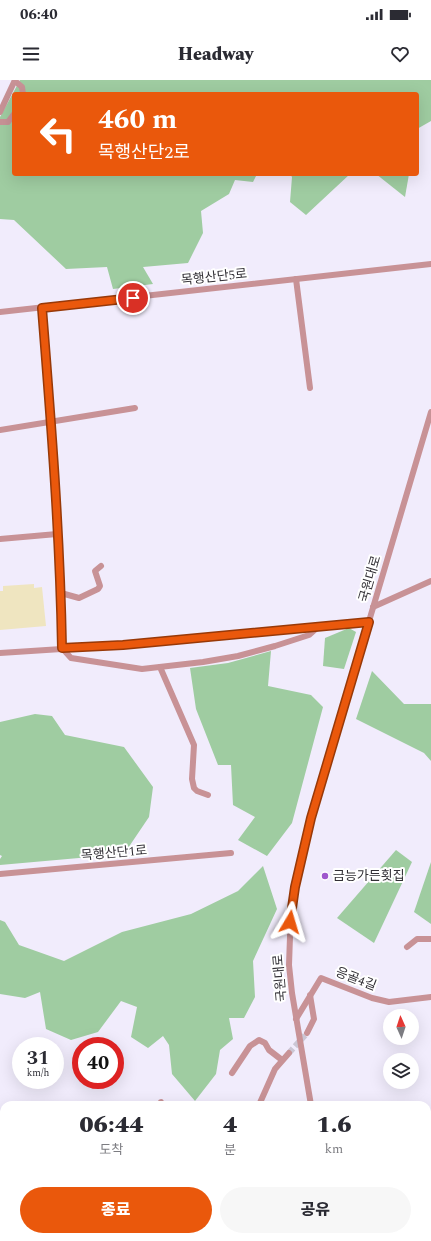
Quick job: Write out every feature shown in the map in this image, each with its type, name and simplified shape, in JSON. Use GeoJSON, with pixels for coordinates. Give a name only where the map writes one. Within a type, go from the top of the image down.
{"type":"FeatureCollection","features":[{"type":"Feature","properties":{"kind":"street"},"geometry":{"type":"LineString","coordinates":[[0,112],[15,80],[22,87],[23,92]]}},
{"type":"Feature","properties":{"kind":"street"},"geometry":{"type":"LineString","coordinates":[[0,95],[7,98]]}},
{"type":"Feature","properties":{"kind":"street"},"geometry":{"type":"LineString","coordinates":[[0,122],[8,122],[12,117]]}},
{"type":"Feature","properties":{"kind":"street","name":"목행산단5로"},"geometry":{"type":"LineString","coordinates":[[0,312],[431,264]]}},
{"type":"Feature","properties":{"kind":"street"},"geometry":{"type":"LineString","coordinates":[[296,279],[310,388]]}},
{"type":"Feature","properties":{"kind":"street"},"geometry":{"type":"LineString","coordinates":[[42,308],[58,534],[62,648],[71,658],[142,669],[238,656],[309,635],[318,626]]}},
{"type":"Feature","properties":{"kind":"street"},"geometry":{"type":"LineString","coordinates":[[0,430],[51,423],[135,408]]}},
{"type":"Feature","properties":{"kind":"street","name":"국원대로"},"geometry":{"type":"LineString","coordinates":[[310,1101],[296,1019],[289,965],[291,908],[311,818],[431,412]]}},
{"type":"Feature","properties":{"kind":"street"},"geometry":{"type":"LineString","coordinates":[[0,539],[58,534]]}},
{"type":"Feature","properties":{"kind":"street"},"geometry":{"type":"LineString","coordinates":[[61,593],[80,598],[98,589],[100,586],[95,571],[101,566]]}},
{"type":"Feature","properties":{"kind":"street"},"geometry":{"type":"LineString","coordinates":[[373,607],[431,581]]}},
{"type":"Feature","properties":{"kind":"street"},"geometry":{"type":"LineString","coordinates":[[0,653],[123,645],[369,622]]}},
{"type":"Feature","properties":{"kind":"street"},"geometry":{"type":"LineString","coordinates":[[160,667],[194,745],[192,779],[194,788],[197,791],[208,795]]}},
{"type":"Feature","properties":{"kind":"street","name":"목행산단1로"},"geometry":{"type":"LineString","coordinates":[[0,874],[231,853]]}},
{"type":"Feature","properties":{"kind":"street"},"geometry":{"type":"LineString","coordinates":[[407,948],[417,939],[431,939]]}},
{"type":"Feature","properties":{"kind":"street","name":"응골4길"},"geometry":{"type":"LineString","coordinates":[[296,1019],[321,978],[372,998],[389,1002],[431,997]]}},
{"type":"Feature","properties":{"kind":"street"},"geometry":{"type":"LineString","coordinates":[[307,1033],[314,1019],[310,995]]}},
{"type":"Feature","properties":{"kind":"street"},"geometry":{"type":"LineString","coordinates":[[232,1073],[250,1046],[259,1040],[265,1043],[269,1050],[282,1060]]}},
{"type":"Feature","properties":{"kind":"street"},"geometry":{"type":"LineString","coordinates":[[261,1101],[275,1069],[290,1053]]}},
{"type":"Feature","properties":{"kind":"green space"},"geometry":{"type":"Polygon","coordinates":[[[20,80],[431,80],[431,121],[419,128],[419,92],[14,92],[20,80]]]}},
{"type":"Feature","properties":{"kind":"green space"},"geometry":{"type":"Polygon","coordinates":[[[12,95],[12,176],[256,176],[253,182],[235,180],[229,194],[201,211],[203,233],[188,263],[143,267],[153,284],[113,289],[107,267],[66,269],[14,220],[0,219],[0,117],[12,95]]]}},
{"type":"Feature","properties":{"kind":"green space"},"geometry":{"type":"Polygon","coordinates":[[[291,176],[348,176],[306,215],[290,202],[291,176]]]}},
{"type":"Feature","properties":{"kind":"green space"},"geometry":{"type":"Polygon","coordinates":[[[379,176],[409,176],[405,197],[379,176]]]}},
{"type":"Feature","properties":{"kind":"green space"},"geometry":{"type":"Polygon","coordinates":[[[349,628],[356,632],[344,669],[323,666],[325,638],[349,628]]]}},
{"type":"Feature","properties":{"kind":"green space"},"geometry":{"type":"Polygon","coordinates":[[[271,651],[268,686],[311,695],[323,707],[292,823],[267,856],[238,840],[255,817],[233,805],[231,765],[218,765],[196,709],[190,668],[228,663],[271,651]]]}},
{"type":"Feature","properties":{"kind":"green space"},"geometry":{"type":"Polygon","coordinates":[[[372,671],[404,704],[431,704],[431,761],[424,753],[356,719],[372,671]]]}},
{"type":"Feature","properties":{"kind":"green space"},"geometry":{"type":"Polygon","coordinates":[[[35,714],[52,716],[65,735],[124,747],[153,787],[149,817],[124,854],[0,865],[0,859],[2,856],[0,855],[0,722],[35,714]]]}},
{"type":"Feature","properties":{"kind":"green space"},"geometry":{"type":"Polygon","coordinates":[[[396,850],[412,862],[374,943],[337,918],[396,850]]]}},
{"type":"Feature","properties":{"kind":"green space"},"geometry":{"type":"Polygon","coordinates":[[[431,862],[431,924],[414,912],[431,862]]]}},
{"type":"Feature","properties":{"kind":"green space"},"geometry":{"type":"Polygon","coordinates":[[[263,866],[277,909],[253,961],[255,997],[244,1018],[229,1018],[233,1039],[220,1050],[216,1074],[195,1101],[172,1074],[169,1045],[163,1036],[148,1048],[131,1037],[137,1007],[121,1001],[98,1032],[81,1037],[72,1037],[71,1040],[46,1029],[40,992],[25,998],[0,994],[0,920],[5,922],[19,945],[64,961],[122,932],[191,914],[238,891],[263,866]]]}},
{"type":"Feature","properties":{"kind":"sand"},"geometry":{"type":"Polygon","coordinates":[[[34,584],[34,588],[42,587],[46,626],[0,630],[0,591],[3,591],[3,586],[34,584]]]}},
{"type":"Feature","properties":{"kind":"tunnel"},"geometry":{"type":"LineString","coordinates":[[289,1053],[307,1033]]}},
{"type":"Feature","properties":{"kind":"place","name":"금능가든횟집"},"geometry":{"type":"Point","coordinates":[325,876]}},
{"type":"Feature","properties":{"kind":"route"},"geometry":{"type":"LineString","coordinates":[[133,298],[42,308],[51,423],[61,593],[62,648],[123,645],[369,622],[311,818],[295,887],[290,922]]}}]}
